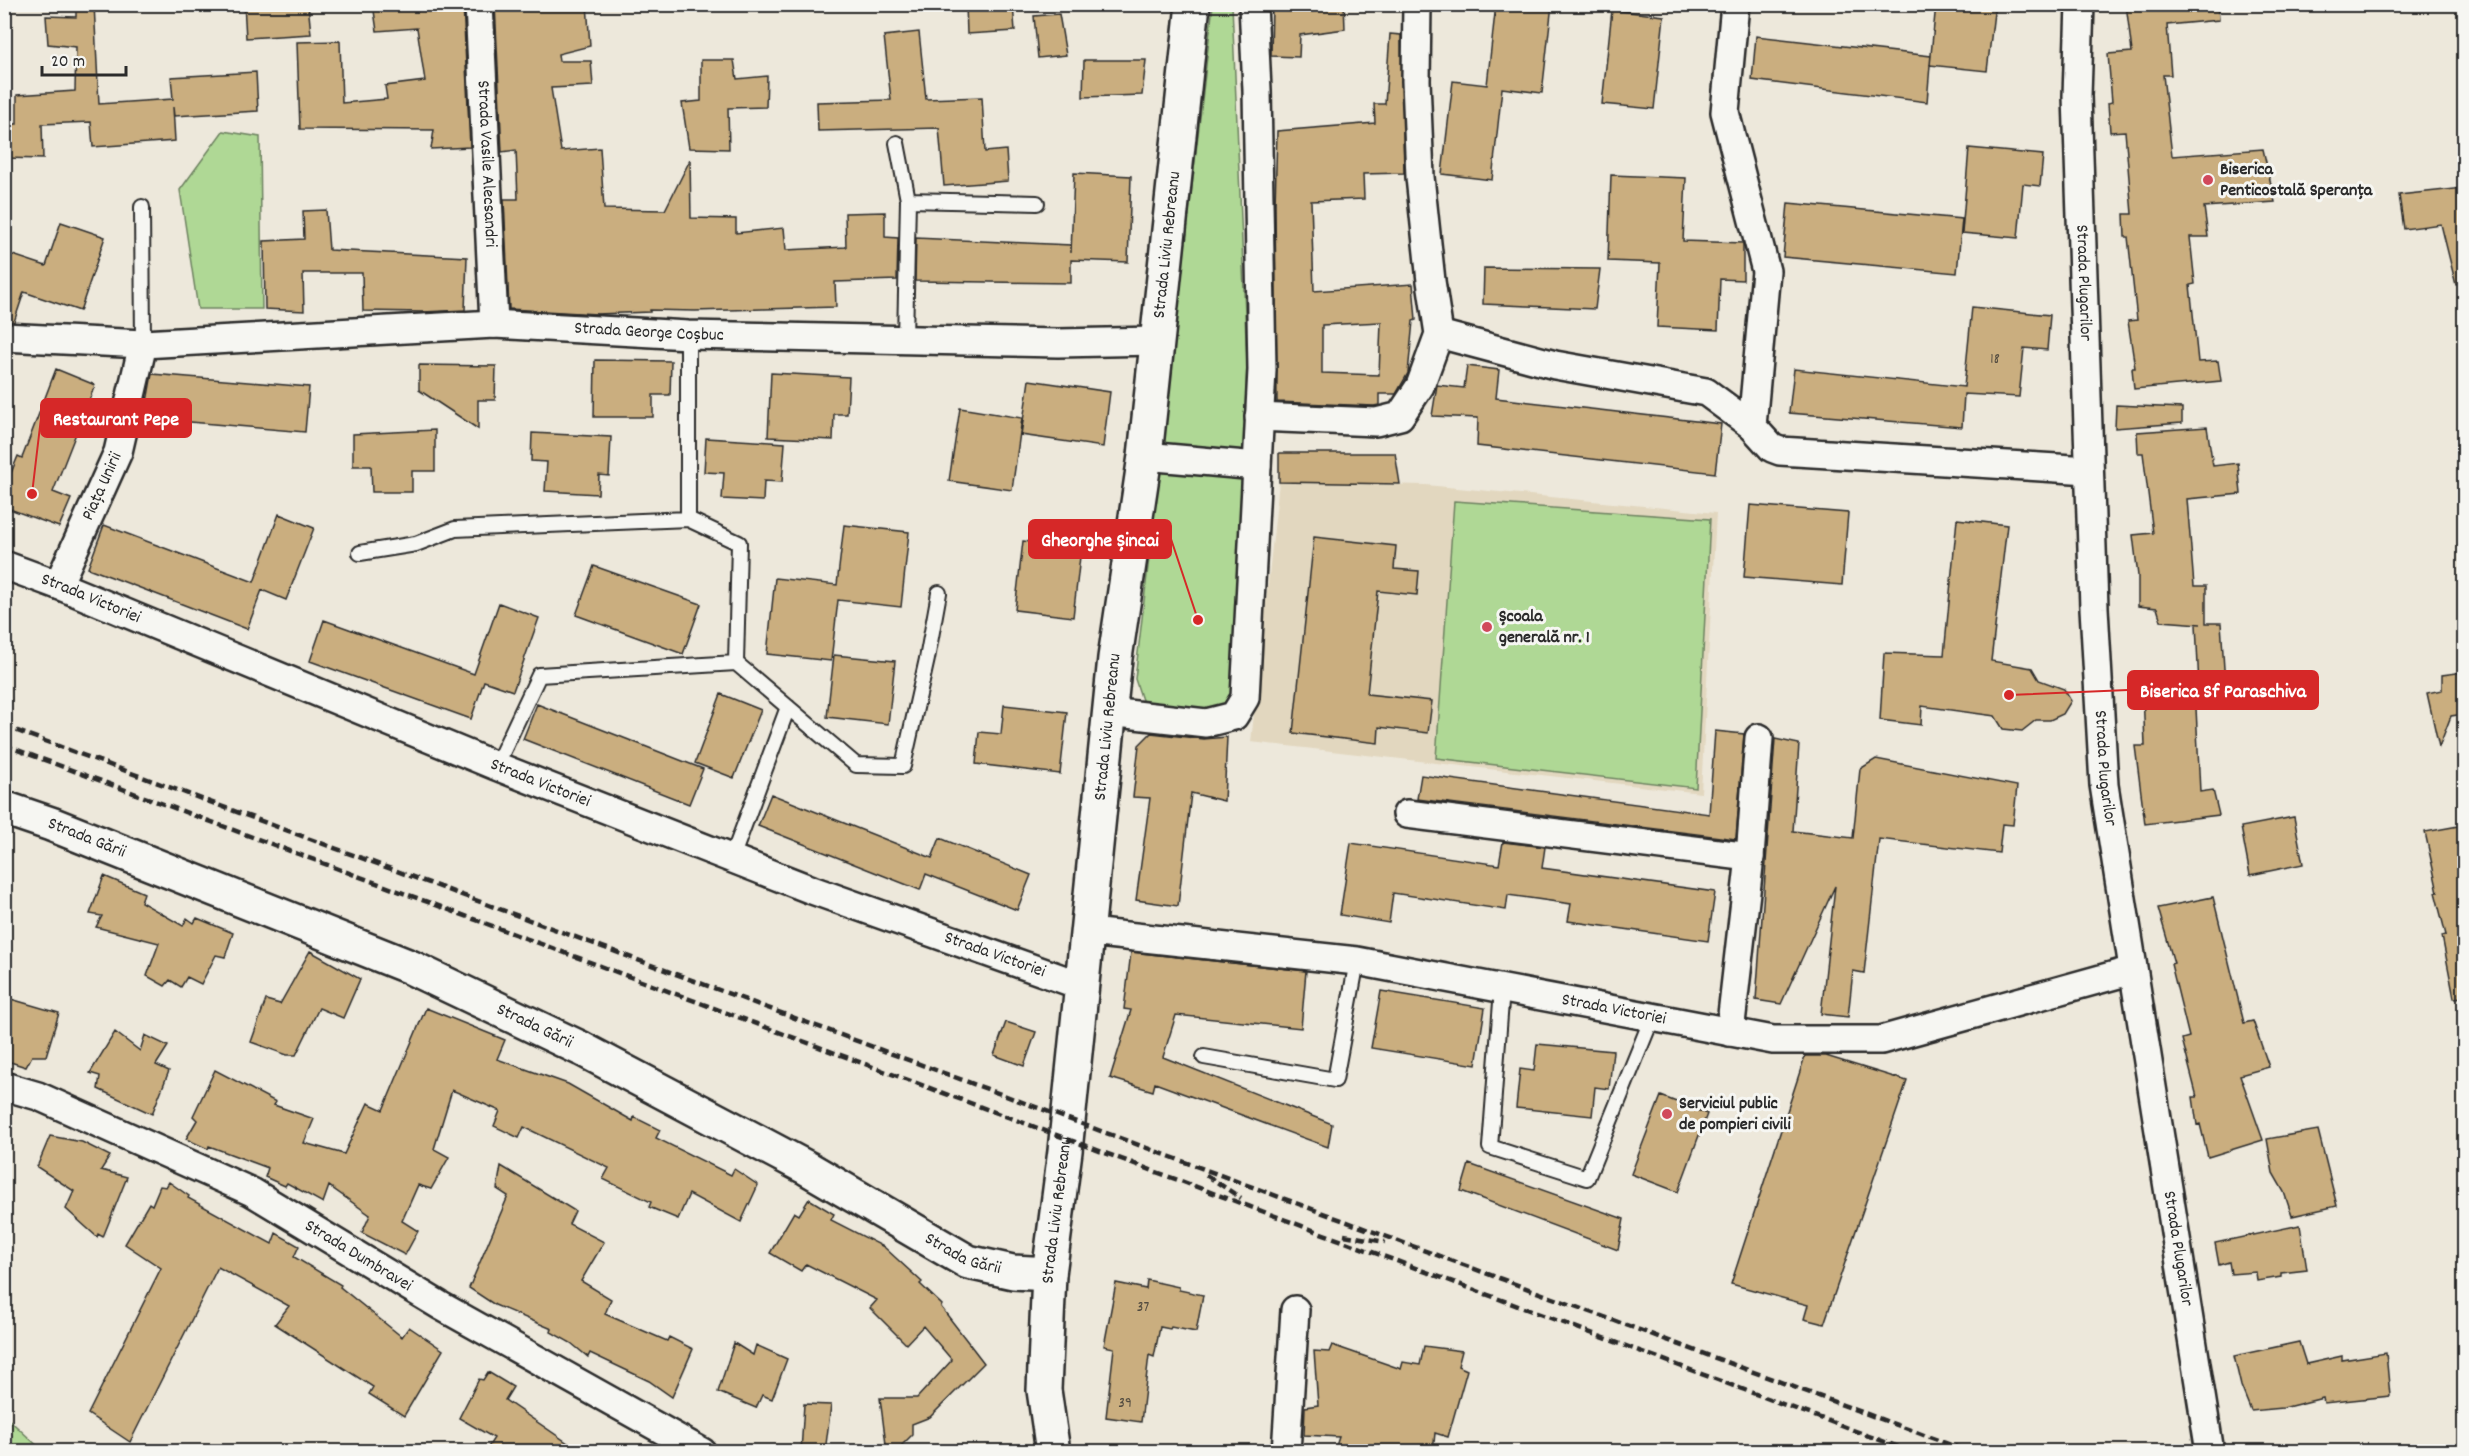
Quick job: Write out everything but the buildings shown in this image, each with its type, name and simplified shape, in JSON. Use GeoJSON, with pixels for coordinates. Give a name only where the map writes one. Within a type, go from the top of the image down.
{"type":"FeatureCollection","features":[{"type":"Feature","properties":{"kind":"main road","name":"Strada Liviu Rebreanu"},"geometry":{"type":"LineString","coordinates":[[1053,1452],[1044,1390],[1049,1274],[1089,932],[1110,712],[1145,456],[1193,4]]}},
{"type":"Feature","properties":{"kind":"main road","name":"Strada Gării"},"geometry":{"type":"LineString","coordinates":[[4,808],[410,967],[582,1049],[807,1168],[969,1262],[1013,1272],[1049,1274]]}},
{"type":"Feature","properties":{"kind":"street","name":"Strada Vasile Alecsandri"},"geometry":{"type":"LineString","coordinates":[[479,4],[495,324]]}},
{"type":"Feature","properties":{"kind":"street"},"geometry":{"type":"LineString","coordinates":[[1110,712],[1206,723],[1234,716],[1245,698],[1262,370],[1257,90],[1253,4]]}},
{"type":"Feature","properties":{"kind":"street"},"geometry":{"type":"LineString","coordinates":[[1259,417],[1376,422],[1400,416],[1420,386],[1439,334],[1420,177],[1416,81],[1417,4]]}},
{"type":"Feature","properties":{"kind":"street"},"geometry":{"type":"LineString","coordinates":[[1736,4],[1725,112],[1766,271],[1752,426]]}},
{"type":"Feature","properties":{"kind":"street","name":"Strada Plugarilor"},"geometry":{"type":"LineString","coordinates":[[2080,4],[2077,96],[2094,608],[2104,785],[2210,1452]]}},
{"type":"Feature","properties":{"kind":"street","name":"Strada George Coșbuc"},"geometry":{"type":"LineString","coordinates":[[143,344],[495,324],[688,335],[1058,343],[1156,341]]}},
{"type":"Feature","properties":{"kind":"street"},"geometry":{"type":"LineString","coordinates":[[1439,334],[1555,365],[1706,392],[1752,426],[1772,448],[1780,451],[2089,470]]}},
{"type":"Feature","properties":{"kind":"street"},"geometry":{"type":"LineString","coordinates":[[4,337],[143,344]]}},
{"type":"Feature","properties":{"kind":"street","name":"Piața Unirii"},"geometry":{"type":"LineString","coordinates":[[58,585],[118,452],[143,344]]}},
{"type":"Feature","properties":{"kind":"street"},"geometry":{"type":"LineString","coordinates":[[1145,456],[1257,466]]}},
{"type":"Feature","properties":{"kind":"street","name":"Strada Victoriei"},"geometry":{"type":"LineString","coordinates":[[4,565],[58,585],[496,766],[812,890],[1082,986]]}},
{"type":"Feature","properties":{"kind":"street"},"geometry":{"type":"LineString","coordinates":[[1730,1032],[1750,857],[1760,738]]}},
{"type":"Feature","properties":{"kind":"street"},"geometry":{"type":"LineString","coordinates":[[1407,814],[1750,857]]}},
{"type":"Feature","properties":{"kind":"street","name":"Strada Victoriei"},"geometry":{"type":"LineString","coordinates":[[1089,932],[1357,961],[1773,1040],[1881,1040],[2133,970]]}},
{"type":"Feature","properties":{"kind":"street","name":"Strada Dumbravei"},"geometry":{"type":"LineString","coordinates":[[4,1086],[38,1096],[252,1192],[441,1306],[702,1452]]}},
{"type":"Feature","properties":{"kind":"street"},"geometry":{"type":"LineString","coordinates":[[1286,1452],[1295,1310]]}},
{"type":"Feature","properties":{"kind":"lane"},"geometry":{"type":"LineString","coordinates":[[897,143],[908,200],[905,339]]}},
{"type":"Feature","properties":{"kind":"lane"},"geometry":{"type":"LineString","coordinates":[[908,200],[1037,203]]}},
{"type":"Feature","properties":{"kind":"lane"},"geometry":{"type":"LineString","coordinates":[[142,207],[143,344]]}},
{"type":"Feature","properties":{"kind":"lane"},"geometry":{"type":"LineString","coordinates":[[688,335],[688,519]]}},
{"type":"Feature","properties":{"kind":"lane"},"geometry":{"type":"LineString","coordinates":[[360,553],[416,544],[455,529],[688,519],[739,543],[736,663]]}},
{"type":"Feature","properties":{"kind":"lane"},"geometry":{"type":"LineString","coordinates":[[496,766],[538,675],[736,663],[856,765],[903,766],[939,593]]}},
{"type":"Feature","properties":{"kind":"lane"},"geometry":{"type":"LineString","coordinates":[[732,858],[788,707]]}},
{"type":"Feature","properties":{"kind":"lane"},"geometry":{"type":"LineString","coordinates":[[1204,1057],[1335,1080],[1357,961]]}},
{"type":"Feature","properties":{"kind":"lane"},"geometry":{"type":"LineString","coordinates":[[1502,989],[1490,1147],[1587,1178],[1652,1018]]}},
{"type":"Feature","properties":{"kind":"shaded area","name":"Școala generală nr. 1"},"geometry":{"type":"Polygon","coordinates":[[[1279,482],[1426,485],[1716,513],[1701,793],[1251,742],[1279,482]]]}},
{"type":"Feature","properties":{"kind":"green space"},"geometry":{"type":"Polygon","coordinates":[[[1213,5],[1232,5],[1247,362],[1234,694],[1217,710],[1151,706],[1142,700],[1135,679],[1213,5]]]}},
{"type":"Feature","properties":{"kind":"green space"},"geometry":{"type":"Polygon","coordinates":[[[223,131],[260,137],[262,309],[198,309],[180,190],[223,131]]]}},
{"type":"Feature","properties":{"kind":"green space"},"geometry":{"type":"Polygon","coordinates":[[[1454,501],[1710,519],[1696,788],[1436,758],[1454,501]]]}},
{"type":"Feature","properties":{"kind":"green space"},"geometry":{"type":"Polygon","coordinates":[[[5,1416],[43,1451],[5,1451],[5,1416]]]}},
{"type":"Feature","properties":{"kind":"railway"},"geometry":{"type":"LineString","coordinates":[[4,726],[1970,1452]]}},
{"type":"Feature","properties":{"kind":"railway"},"geometry":{"type":"LineString","coordinates":[[4,745],[1912,1452]]}},
{"type":"Feature","properties":{"kind":"railway"},"geometry":{"type":"LineString","coordinates":[[1206,1175],[1241,1198]]}},
{"type":"Feature","properties":{"kind":"railway"},"geometry":{"type":"LineString","coordinates":[[1344,1235],[1385,1242]]}},
{"type":"Feature","properties":{"kind":"place","name":"Biserica Penticostală Speranța"},"geometry":{"type":"Point","coordinates":[2208,180]}},
{"type":"Feature","properties":{"kind":"place","name":"Restaurant Pepe"},"geometry":{"type":"Point","coordinates":[32,494]}},
{"type":"Feature","properties":{"kind":"place","name":"Gheorghe Șincai"},"geometry":{"type":"Point","coordinates":[1198,620]}},
{"type":"Feature","properties":{"kind":"place","name":"Școala generală nr. 1"},"geometry":{"type":"Point","coordinates":[1487,627]}},
{"type":"Feature","properties":{"kind":"place","name":"Biserica Sf Paraschiva"},"geometry":{"type":"Point","coordinates":[2009,695]}},
{"type":"Feature","properties":{"kind":"place","name":"Serviciul public de pompieri civili"},"geometry":{"type":"Point","coordinates":[1667,1114]}}]}
